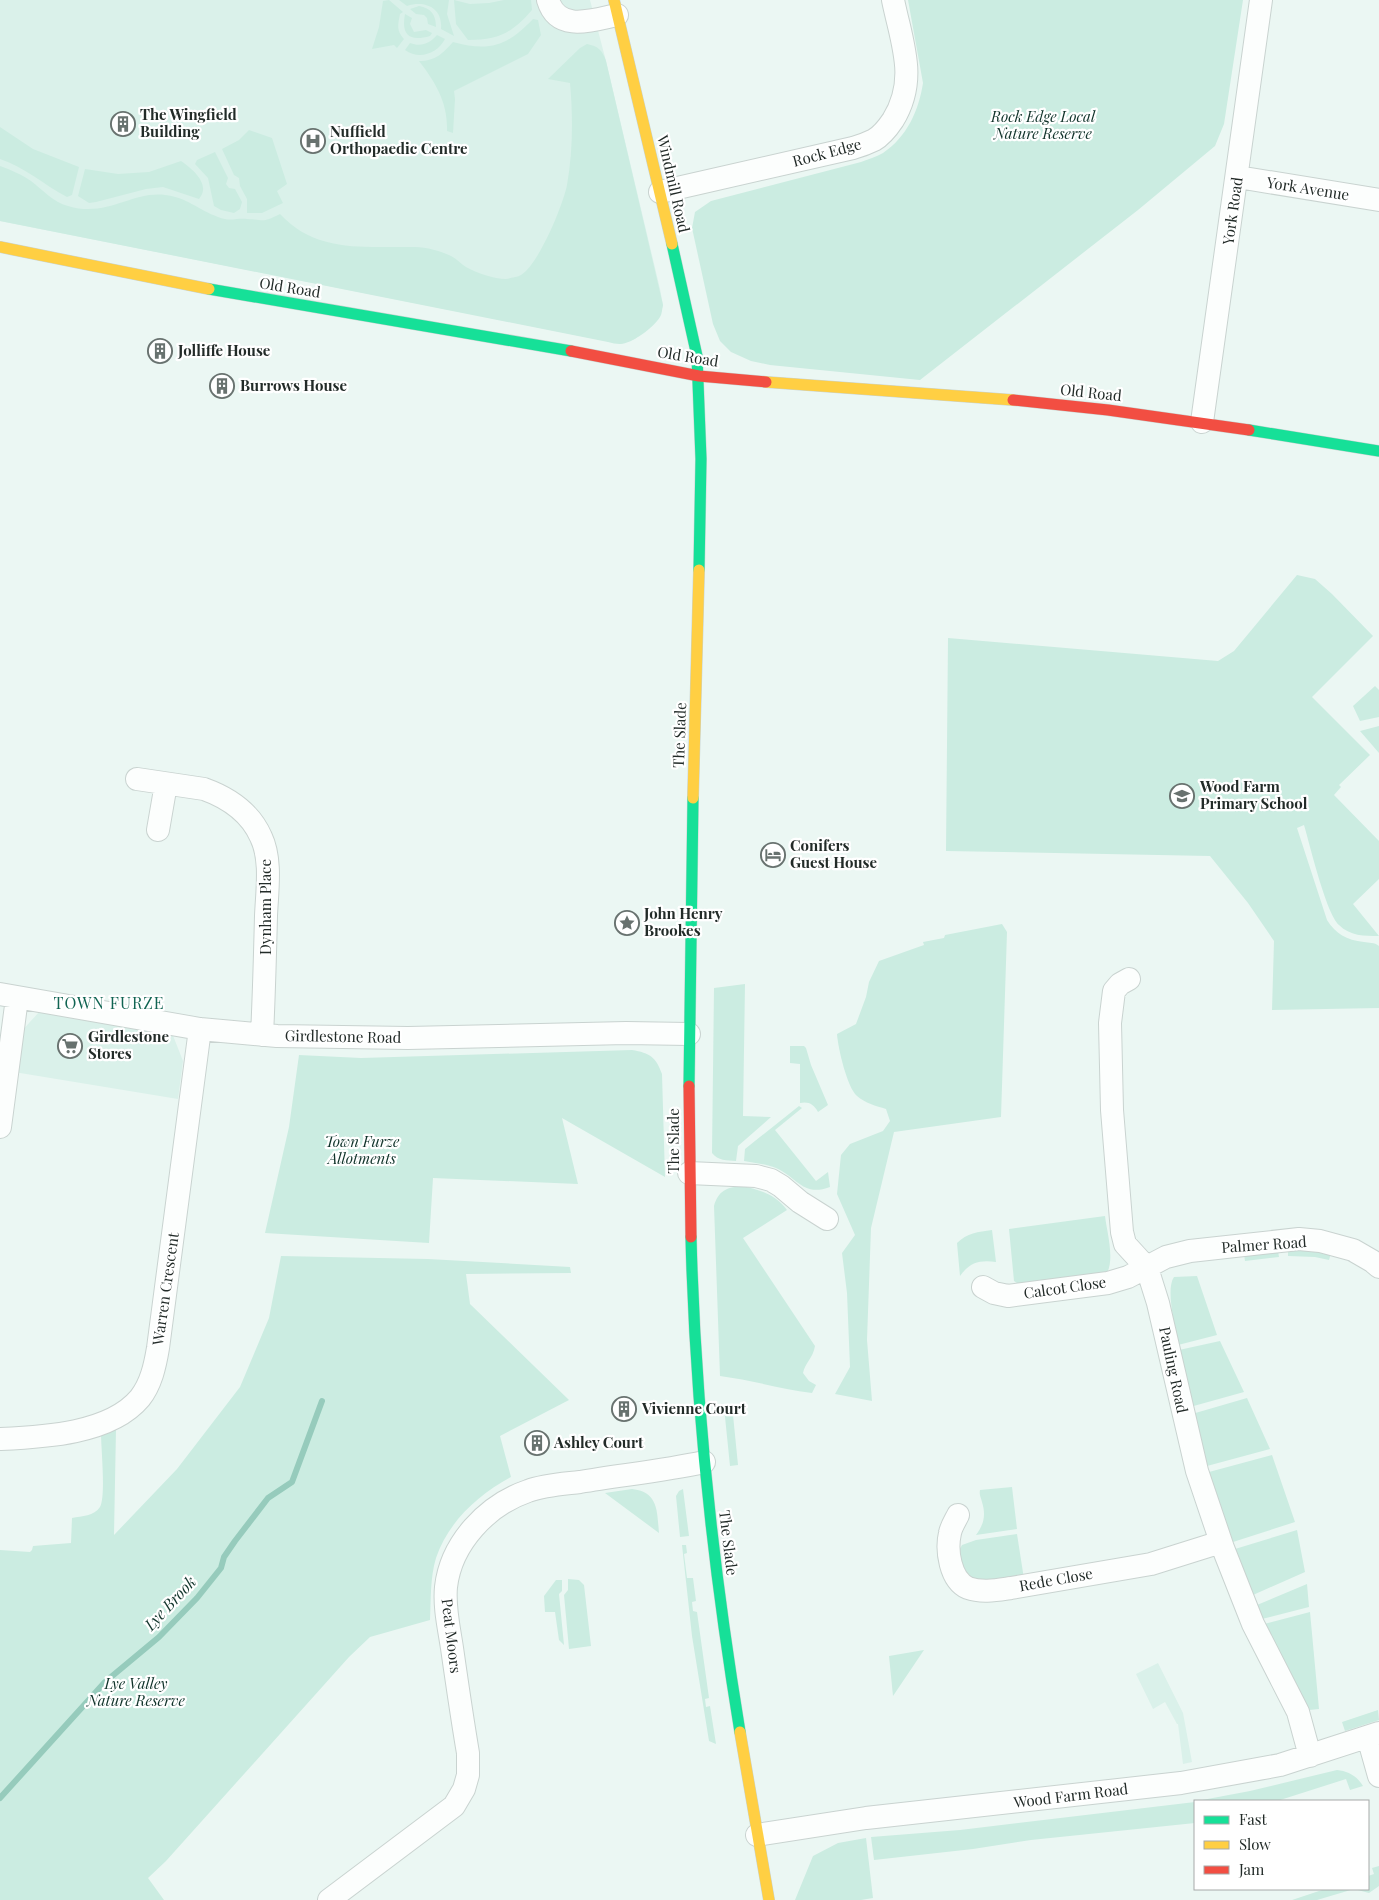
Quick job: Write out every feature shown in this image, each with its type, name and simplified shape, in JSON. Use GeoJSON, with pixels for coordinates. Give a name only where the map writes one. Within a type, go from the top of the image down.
{"type":"FeatureCollection","features":[{"type":"Feature","properties":{"kind":"main road","name":"Windmill Road"},"geometry":{"type":"LineString","coordinates":[[616,8],[697,356],[698,376]]}},
{"type":"Feature","properties":{"kind":"main road","name":"Old Road"},"geometry":{"type":"LineString","coordinates":[[0,247],[233,294],[524,342],[698,376],[874,391],[1011,400],[1202,422],[1379,451]]}},
{"type":"Feature","properties":{"kind":"main road","name":"The Slade"},"geometry":{"type":"LineString","coordinates":[[698,376],[701,460],[689,1034],[689,1173],[698,1389],[704,1462],[735,1706],[769,1900]]}},
{"type":"Feature","properties":{"kind":"street"},"geometry":{"type":"LineString","coordinates":[[548,0],[554,10],[567,21],[577,23],[616,8]]}},
{"type":"Feature","properties":{"kind":"street","name":"Rock Edge"},"geometry":{"type":"LineString","coordinates":[[660,192],[853,148],[876,139],[902,105],[907,82],[907,70],[893,0]]}},
{"type":"Feature","properties":{"kind":"street","name":"York Road"},"geometry":{"type":"LineString","coordinates":[[1202,422],[1238,177],[1261,0]]}},
{"type":"Feature","properties":{"kind":"street","name":"York Avenue"},"geometry":{"type":"LineString","coordinates":[[1238,177],[1379,200]]}},
{"type":"Feature","properties":{"kind":"street","name":"Dynham Place"},"geometry":{"type":"LineString","coordinates":[[136,779],[204,789],[223,797],[240,807],[252,821],[261,837],[265,847],[268,876],[262,1035]]}},
{"type":"Feature","properties":{"kind":"street"},"geometry":{"type":"LineString","coordinates":[[158,830],[166,784]]}},
{"type":"Feature","properties":{"kind":"street","name":"Pauling Road"},"geometry":{"type":"LineString","coordinates":[[1129,979],[1120,984],[1114,991],[1110,1032],[1112,1110],[1122,1232],[1125,1244],[1147,1268],[1158,1303],[1197,1471],[1221,1542],[1253,1624],[1298,1712],[1310,1756]]}},
{"type":"Feature","properties":{"kind":"street"},"geometry":{"type":"LineString","coordinates":[[0,1127],[8,996]]}},
{"type":"Feature","properties":{"kind":"street","name":"Girdlestone Road"},"geometry":{"type":"LineString","coordinates":[[8,996],[200,1028],[262,1035],[408,1038],[626,1033],[689,1034]]}},
{"type":"Feature","properties":{"kind":"street","name":"Warren Crescent"},"geometry":{"type":"LineString","coordinates":[[0,1439],[62,1433],[100,1425],[114,1419],[129,1409],[140,1398],[153,1374],[200,1028]]}},
{"type":"Feature","properties":{"kind":"street"},"geometry":{"type":"LineString","coordinates":[[689,1173],[756,1176],[771,1180],[827,1219]]}},
{"type":"Feature","properties":{"kind":"street","name":"Palmer Road"},"geometry":{"type":"LineString","coordinates":[[1147,1268],[1166,1257],[1190,1251],[1299,1240],[1320,1241],[1353,1250],[1372,1260],[1379,1267]]}},
{"type":"Feature","properties":{"kind":"street","name":"Calcot Close"},"geometry":{"type":"LineString","coordinates":[[983,1287],[994,1293],[1008,1296],[1046,1292],[1108,1283],[1128,1277],[1147,1268]]}},
{"type":"Feature","properties":{"kind":"street","name":"Peat Moors"},"geometry":{"type":"LineString","coordinates":[[329,1900],[435,1822],[454,1806],[464,1789],[468,1775],[468,1753],[447,1618],[446,1588],[449,1573],[456,1556],[466,1538],[478,1523],[504,1502],[530,1490],[704,1462]]}},
{"type":"Feature","properties":{"kind":"street","name":"Rede Close"},"geometry":{"type":"LineString","coordinates":[[958,1515],[950,1530],[952,1567],[960,1582],[967,1587],[977,1590],[992,1591],[1151,1564],[1221,1542]]}},
{"type":"Feature","properties":{"kind":"street"},"geometry":{"type":"LineString","coordinates":[[1373,1735],[1379,1776]]}},
{"type":"Feature","properties":{"kind":"street","name":"Wood Farm Road"},"geometry":{"type":"LineString","coordinates":[[757,1835],[866,1818],[1181,1783],[1248,1772],[1310,1756],[1373,1735]]}},
{"type":"Feature","properties":{"kind":"shaded area","name":"Nuffield Orthopaedic Centre"},"geometry":{"type":"Polygon","coordinates":[[[0,0],[590,0],[660,289],[663,305],[660,316],[635,339],[621,344],[0,221],[0,0]]]}},
{"type":"Feature","properties":{"kind":"shaded area"},"geometry":{"type":"Polygon","coordinates":[[[40,1011],[172,1033],[183,1061],[178,1099],[14,1072],[19,1034],[40,1011]]]}},
{"type":"Feature","properties":{"kind":"shaded area"},"geometry":{"type":"Polygon","coordinates":[[[1158,1663],[1183,1713],[1192,1762],[1183,1764],[1178,1724],[1165,1702],[1153,1709],[1136,1674],[1158,1663]]]}},
{"type":"Feature","properties":{"kind":"green space"},"geometry":{"type":"Polygon","coordinates":[[[389,0],[403,12],[400,14],[398,27],[404,39],[397,48],[394,45],[372,49],[379,27],[383,1],[389,0]]]}},
{"type":"Feature","properties":{"kind":"green space"},"geometry":{"type":"Polygon","coordinates":[[[399,0],[449,0],[447,14],[454,36],[441,29],[439,16],[432,7],[420,4],[407,6],[399,0]]]}},
{"type":"Feature","properties":{"kind":"green space"},"geometry":{"type":"Polygon","coordinates":[[[454,0],[470,4],[504,0],[531,0],[532,10],[511,30],[504,34],[488,39],[468,40],[456,24],[454,0]]]}},
{"type":"Feature","properties":{"kind":"green space","name":"Rock Edge Local Nature Reserve"},"geometry":{"type":"Polygon","coordinates":[[[908,0],[1243,0],[1224,124],[1215,146],[1138,210],[920,380],[770,365],[751,361],[731,352],[720,341],[713,324],[692,228],[695,212],[711,201],[861,162],[883,153],[891,147],[911,122],[923,83],[908,0]]]}},
{"type":"Feature","properties":{"kind":"green space"},"geometry":{"type":"Polygon","coordinates":[[[419,6],[427,8],[432,13],[436,27],[428,24],[427,18],[424,15],[416,14],[410,9],[419,6]]]}},
{"type":"Feature","properties":{"kind":"green space"},"geometry":{"type":"Polygon","coordinates":[[[405,14],[412,18],[410,24],[414,32],[426,30],[432,33],[430,36],[417,38],[408,35],[404,27],[405,14]]]}},
{"type":"Feature","properties":{"kind":"green space"},"geometry":{"type":"Polygon","coordinates":[[[533,19],[538,20],[541,35],[528,54],[454,91],[453,133],[447,131],[447,121],[440,94],[431,77],[419,61],[435,58],[453,42],[466,45],[488,46],[506,41],[533,19]]]}},
{"type":"Feature","properties":{"kind":"green space"},"geometry":{"type":"Polygon","coordinates":[[[437,35],[445,39],[433,52],[416,55],[405,50],[410,43],[425,44],[437,35]]]}},
{"type":"Feature","properties":{"kind":"green space"},"geometry":{"type":"Polygon","coordinates":[[[587,44],[600,50],[606,61],[663,305],[661,316],[653,325],[636,338],[625,343],[614,343],[0,221],[0,166],[23,176],[53,199],[68,206],[82,209],[107,207],[153,195],[173,196],[211,214],[230,220],[264,220],[280,214],[294,227],[326,242],[360,247],[415,247],[429,249],[451,256],[466,267],[486,275],[506,279],[518,276],[528,269],[549,233],[565,194],[569,172],[572,134],[570,83],[548,79],[580,48],[587,44]]]}},
{"type":"Feature","properties":{"kind":"green space"},"geometry":{"type":"Polygon","coordinates":[[[0,127],[33,149],[79,167],[72,195],[67,197],[26,171],[0,159],[0,127]]]}},
{"type":"Feature","properties":{"kind":"green space"},"geometry":{"type":"Polygon","coordinates":[[[249,130],[272,138],[287,184],[277,191],[283,203],[262,213],[247,213],[247,199],[240,186],[239,178],[234,175],[222,149],[239,140],[249,130]]]}},
{"type":"Feature","properties":{"kind":"green space"},"geometry":{"type":"Polygon","coordinates":[[[215,152],[228,178],[226,184],[229,188],[235,189],[242,202],[240,209],[234,213],[214,206],[208,178],[195,164],[197,160],[215,152]]]}},
{"type":"Feature","properties":{"kind":"green space"},"geometry":{"type":"Polygon","coordinates":[[[181,161],[195,172],[202,182],[203,188],[199,199],[163,187],[146,189],[89,203],[78,196],[85,169],[118,174],[149,172],[181,161]]]}},
{"type":"Feature","properties":{"kind":"green space","name":"Wood Farm Primary School"},"geometry":{"type":"Polygon","coordinates":[[[1297,575],[1315,579],[1373,636],[1312,697],[1370,755],[1339,785],[1341,787],[1334,795],[1379,841],[1379,879],[1353,904],[1379,936],[1353,933],[1339,925],[1334,918],[1324,893],[1304,825],[1297,828],[1327,920],[1338,933],[1347,938],[1379,946],[1379,1008],[1272,1010],[1274,941],[1248,903],[1210,856],[946,851],[948,638],[1218,661],[1234,651],[1297,575]]]}},
{"type":"Feature","properties":{"kind":"green space"},"geometry":{"type":"Polygon","coordinates":[[[1375,686],[1379,690],[1379,717],[1360,721],[1353,706],[1375,686]]]}},
{"type":"Feature","properties":{"kind":"green space"},"geometry":{"type":"Polygon","coordinates":[[[1379,726],[1379,753],[1360,731],[1379,726]]]}},
{"type":"Feature","properties":{"kind":"green space"},"geometry":{"type":"Polygon","coordinates":[[[1002,924],[1007,932],[1001,1117],[894,1132],[871,1228],[867,1340],[872,1401],[835,1394],[850,1367],[847,1293],[842,1253],[855,1235],[837,1194],[841,1155],[850,1144],[883,1131],[890,1121],[886,1109],[864,1101],[853,1091],[844,1067],[837,1034],[856,1024],[866,997],[869,982],[879,961],[924,945],[923,942],[944,938],[945,935],[1002,924]]]}},
{"type":"Feature","properties":{"kind":"green space"},"geometry":{"type":"Polygon","coordinates":[[[745,984],[743,1116],[771,1117],[738,1146],[736,1161],[720,1159],[712,1153],[714,988],[745,984]]]}},
{"type":"Feature","properties":{"kind":"green space"},"geometry":{"type":"Polygon","coordinates":[[[790,1046],[804,1046],[806,1048],[828,1105],[818,1112],[815,1107],[806,1102],[800,1103],[800,1064],[790,1063],[790,1046]]]}},
{"type":"Feature","properties":{"kind":"green space","name":"Town Furze Allotments"},"geometry":{"type":"Polygon","coordinates":[[[632,1050],[648,1054],[652,1057],[662,1074],[665,1177],[562,1118],[578,1184],[433,1178],[429,1243],[265,1233],[289,1127],[299,1055],[361,1058],[632,1050]]]}},
{"type":"Feature","properties":{"kind":"green space"},"geometry":{"type":"Polygon","coordinates":[[[799,1106],[802,1108],[775,1130],[816,1181],[828,1172],[830,1187],[813,1190],[801,1185],[776,1168],[744,1161],[745,1149],[799,1106]]]}},
{"type":"Feature","properties":{"kind":"green space"},"geometry":{"type":"Polygon","coordinates":[[[742,1186],[767,1194],[777,1200],[787,1210],[743,1238],[815,1346],[803,1373],[809,1381],[816,1385],[812,1393],[720,1376],[714,1206],[721,1193],[732,1187],[742,1186]]]}},
{"type":"Feature","properties":{"kind":"green space"},"geometry":{"type":"Polygon","coordinates":[[[1105,1216],[1109,1239],[1110,1263],[1105,1276],[1020,1285],[1014,1281],[1009,1229],[1105,1216]]]}},
{"type":"Feature","properties":{"kind":"green space"},"geometry":{"type":"Polygon","coordinates":[[[992,1230],[996,1262],[985,1261],[976,1263],[960,1276],[957,1243],[977,1232],[992,1230]]]}},
{"type":"Feature","properties":{"kind":"green space"},"geometry":{"type":"Polygon","coordinates":[[[1301,1249],[1331,1253],[1329,1260],[1315,1257],[1288,1256],[1288,1250],[1301,1249]]]}},
{"type":"Feature","properties":{"kind":"green space"},"geometry":{"type":"Polygon","coordinates":[[[1278,1251],[1279,1257],[1245,1261],[1244,1254],[1278,1251]]]}},
{"type":"Feature","properties":{"kind":"green space","name":"Lye Valley Nature Reserve"},"geometry":{"type":"Polygon","coordinates":[[[281,1256],[428,1259],[570,1267],[571,1273],[466,1274],[470,1304],[569,1400],[500,1436],[511,1477],[476,1501],[456,1521],[441,1545],[434,1566],[430,1620],[370,1637],[349,1657],[166,1861],[148,1878],[164,1900],[0,1900],[0,1550],[30,1552],[33,1546],[71,1543],[72,1518],[91,1514],[100,1507],[103,1493],[101,1433],[116,1429],[114,1535],[177,1469],[240,1387],[269,1318],[281,1256]]]}},
{"type":"Feature","properties":{"kind":"green space"},"geometry":{"type":"Polygon","coordinates":[[[1197,1276],[1217,1335],[1178,1345],[1171,1300],[1172,1283],[1174,1277],[1197,1276]]]}},
{"type":"Feature","properties":{"kind":"green space"},"geometry":{"type":"Polygon","coordinates":[[[1220,1341],[1244,1392],[1190,1407],[1179,1350],[1220,1341]]]}},
{"type":"Feature","properties":{"kind":"green space"},"geometry":{"type":"Polygon","coordinates":[[[1247,1398],[1270,1449],[1207,1466],[1192,1414],[1247,1398]]]}},
{"type":"Feature","properties":{"kind":"green space"},"geometry":{"type":"Polygon","coordinates":[[[724,1407],[733,1415],[738,1465],[730,1466],[724,1407]]]}},
{"type":"Feature","properties":{"kind":"green space"},"geometry":{"type":"Polygon","coordinates":[[[1272,1455],[1295,1522],[1233,1542],[1209,1472],[1272,1455]]]}},
{"type":"Feature","properties":{"kind":"green space"},"geometry":{"type":"Polygon","coordinates":[[[1012,1487],[1017,1529],[976,1535],[981,1527],[984,1515],[980,1490],[1012,1487]]]}},
{"type":"Feature","properties":{"kind":"green space"},"geometry":{"type":"Polygon","coordinates":[[[632,1489],[647,1494],[652,1499],[657,1511],[659,1533],[605,1493],[632,1489]]]}},
{"type":"Feature","properties":{"kind":"green space"},"geometry":{"type":"Polygon","coordinates":[[[683,1489],[689,1536],[680,1537],[676,1496],[683,1489]]]}},
{"type":"Feature","properties":{"kind":"green space"},"geometry":{"type":"Polygon","coordinates":[[[1297,1530],[1305,1572],[1253,1595],[1235,1549],[1297,1530]]]}},
{"type":"Feature","properties":{"kind":"green space"},"geometry":{"type":"Polygon","coordinates":[[[1017,1534],[1024,1579],[969,1580],[956,1556],[962,1545],[976,1540],[1017,1534]]]}},
{"type":"Feature","properties":{"kind":"green space"},"geometry":{"type":"Polygon","coordinates":[[[682,1545],[686,1545],[687,1553],[684,1554],[687,1578],[693,1578],[696,1601],[692,1602],[693,1611],[697,1612],[709,1698],[705,1699],[706,1707],[710,1706],[716,1744],[709,1741],[692,1636],[682,1545]]]}},
{"type":"Feature","properties":{"kind":"green space"},"geometry":{"type":"Polygon","coordinates":[[[568,1579],[579,1580],[584,1585],[591,1646],[569,1649],[564,1595],[568,1590],[568,1579]]]}},
{"type":"Feature","properties":{"kind":"green space"},"geometry":{"type":"Polygon","coordinates":[[[556,1580],[562,1580],[562,1591],[559,1594],[564,1645],[559,1640],[555,1612],[545,1612],[544,1596],[556,1580]]]}},
{"type":"Feature","properties":{"kind":"green space"},"geometry":{"type":"Polygon","coordinates":[[[1307,1584],[1309,1607],[1262,1619],[1257,1605],[1307,1584]]]}},
{"type":"Feature","properties":{"kind":"green space"},"geometry":{"type":"Polygon","coordinates":[[[1310,1612],[1319,1709],[1309,1710],[1264,1624],[1310,1612]]]}},
{"type":"Feature","properties":{"kind":"green space"},"geometry":{"type":"Polygon","coordinates":[[[924,1650],[893,1696],[889,1656],[924,1650]]]}},
{"type":"Feature","properties":{"kind":"green space"},"geometry":{"type":"Polygon","coordinates":[[[1378,1710],[1379,1720],[1345,1731],[1342,1722],[1378,1710]]]}},
{"type":"Feature","properties":{"kind":"green space"},"geometry":{"type":"Polygon","coordinates":[[[1337,1770],[1352,1775],[1363,1786],[1350,1790],[1346,1779],[1280,1800],[1202,1800],[1250,1791],[1337,1770]]]}},
{"type":"Feature","properties":{"kind":"green space"},"geometry":{"type":"Polygon","coordinates":[[[1194,1802],[1194,1823],[1031,1840],[973,1849],[874,1860],[871,1837],[960,1830],[1194,1802]]]}},
{"type":"Feature","properties":{"kind":"green space"},"geometry":{"type":"Polygon","coordinates":[[[866,1838],[873,1898],[861,1900],[795,1900],[813,1856],[838,1843],[866,1838]]]}},
{"type":"Feature","properties":{"kind":"green space"},"geometry":{"type":"Polygon","coordinates":[[[1379,1866],[1379,1886],[1369,1893],[1358,1890],[1369,1890],[1369,1876],[1374,1874],[1372,1868],[1379,1866]]]}},
{"type":"Feature","properties":{"kind":"green space"},"geometry":{"type":"Polygon","coordinates":[[[1322,1890],[1351,1890],[1317,1900],[1292,1900],[1322,1890]]]}},
{"type":"Feature","properties":{"kind":"waterway","name":"Lye Brook"},"geometry":{"type":"LineString","coordinates":[[0,1798],[105,1682],[159,1637],[197,1598],[221,1568],[224,1557],[268,1498],[292,1482],[322,1401]]}},
{"type":"Feature","properties":{"kind":"traffic: fast"},"geometry":{"type":"LineString","coordinates":[[672,244],[697,356],[701,459],[699,570]]}},
{"type":"Feature","properties":{"kind":"traffic: fast"},"geometry":{"type":"LineString","coordinates":[[209,289],[571,351]]}},
{"type":"Feature","properties":{"kind":"traffic: fast"},"geometry":{"type":"LineString","coordinates":[[1249,430],[1379,451]]}},
{"type":"Feature","properties":{"kind":"traffic: fast"},"geometry":{"type":"LineString","coordinates":[[689,1086],[693,798]]}},
{"type":"Feature","properties":{"kind":"traffic: fast"},"geometry":{"type":"LineString","coordinates":[[691,1237],[693,1299],[707,1485],[730,1670],[740,1732]]}},
{"type":"Feature","properties":{"kind":"traffic: slow"},"geometry":{"type":"LineString","coordinates":[[614,0],[672,244]]}},
{"type":"Feature","properties":{"kind":"traffic: slow"},"geometry":{"type":"LineString","coordinates":[[0,247],[209,289]]}},
{"type":"Feature","properties":{"kind":"traffic: slow"},"geometry":{"type":"LineString","coordinates":[[766,382],[1013,400]]}},
{"type":"Feature","properties":{"kind":"traffic: slow"},"geometry":{"type":"LineString","coordinates":[[693,798],[699,570]]}},
{"type":"Feature","properties":{"kind":"traffic: slow"},"geometry":{"type":"LineString","coordinates":[[740,1732],[769,1900]]}},
{"type":"Feature","properties":{"kind":"traffic: jam"},"geometry":{"type":"LineString","coordinates":[[571,351],[699,376],[766,382]]}},
{"type":"Feature","properties":{"kind":"traffic: jam"},"geometry":{"type":"LineString","coordinates":[[1013,400],[1108,410],[1249,430]]}},
{"type":"Feature","properties":{"kind":"traffic: jam"},"geometry":{"type":"LineString","coordinates":[[689,1086],[691,1237]]}},
{"type":"Feature","properties":{"kind":"place","name":"The Wingfield Building"},"geometry":{"type":"Point","coordinates":[123,124]}},
{"type":"Feature","properties":{"kind":"place","name":"Nuffield Orthopaedic Centre"},"geometry":{"type":"Point","coordinates":[313,141]}},
{"type":"Feature","properties":{"kind":"place","name":"Jolliffe House"},"geometry":{"type":"Point","coordinates":[160,351]}},
{"type":"Feature","properties":{"kind":"place","name":"Burrows House"},"geometry":{"type":"Point","coordinates":[222,386]}},
{"type":"Feature","properties":{"kind":"place","name":"Wood Farm Primary School"},"geometry":{"type":"Point","coordinates":[1182,796]}},
{"type":"Feature","properties":{"kind":"place","name":"Conifers Guest House"},"geometry":{"type":"Point","coordinates":[773,855]}},
{"type":"Feature","properties":{"kind":"place","name":"John Henry Brookes"},"geometry":{"type":"Point","coordinates":[627,923]}},
{"type":"Feature","properties":{"kind":"place","name":"Girdlestone Stores"},"geometry":{"type":"Point","coordinates":[70,1046]}},
{"type":"Feature","properties":{"kind":"place","name":"Vivienne Court"},"geometry":{"type":"Point","coordinates":[624,1409]}},
{"type":"Feature","properties":{"kind":"place","name":"Ashley Court"},"geometry":{"type":"Point","coordinates":[537,1443]}},
{"type":"Feature","properties":{"kind":"district","name":"TOWN FURZE"},"geometry":{"type":"Point","coordinates":[109,1003]}}]}
